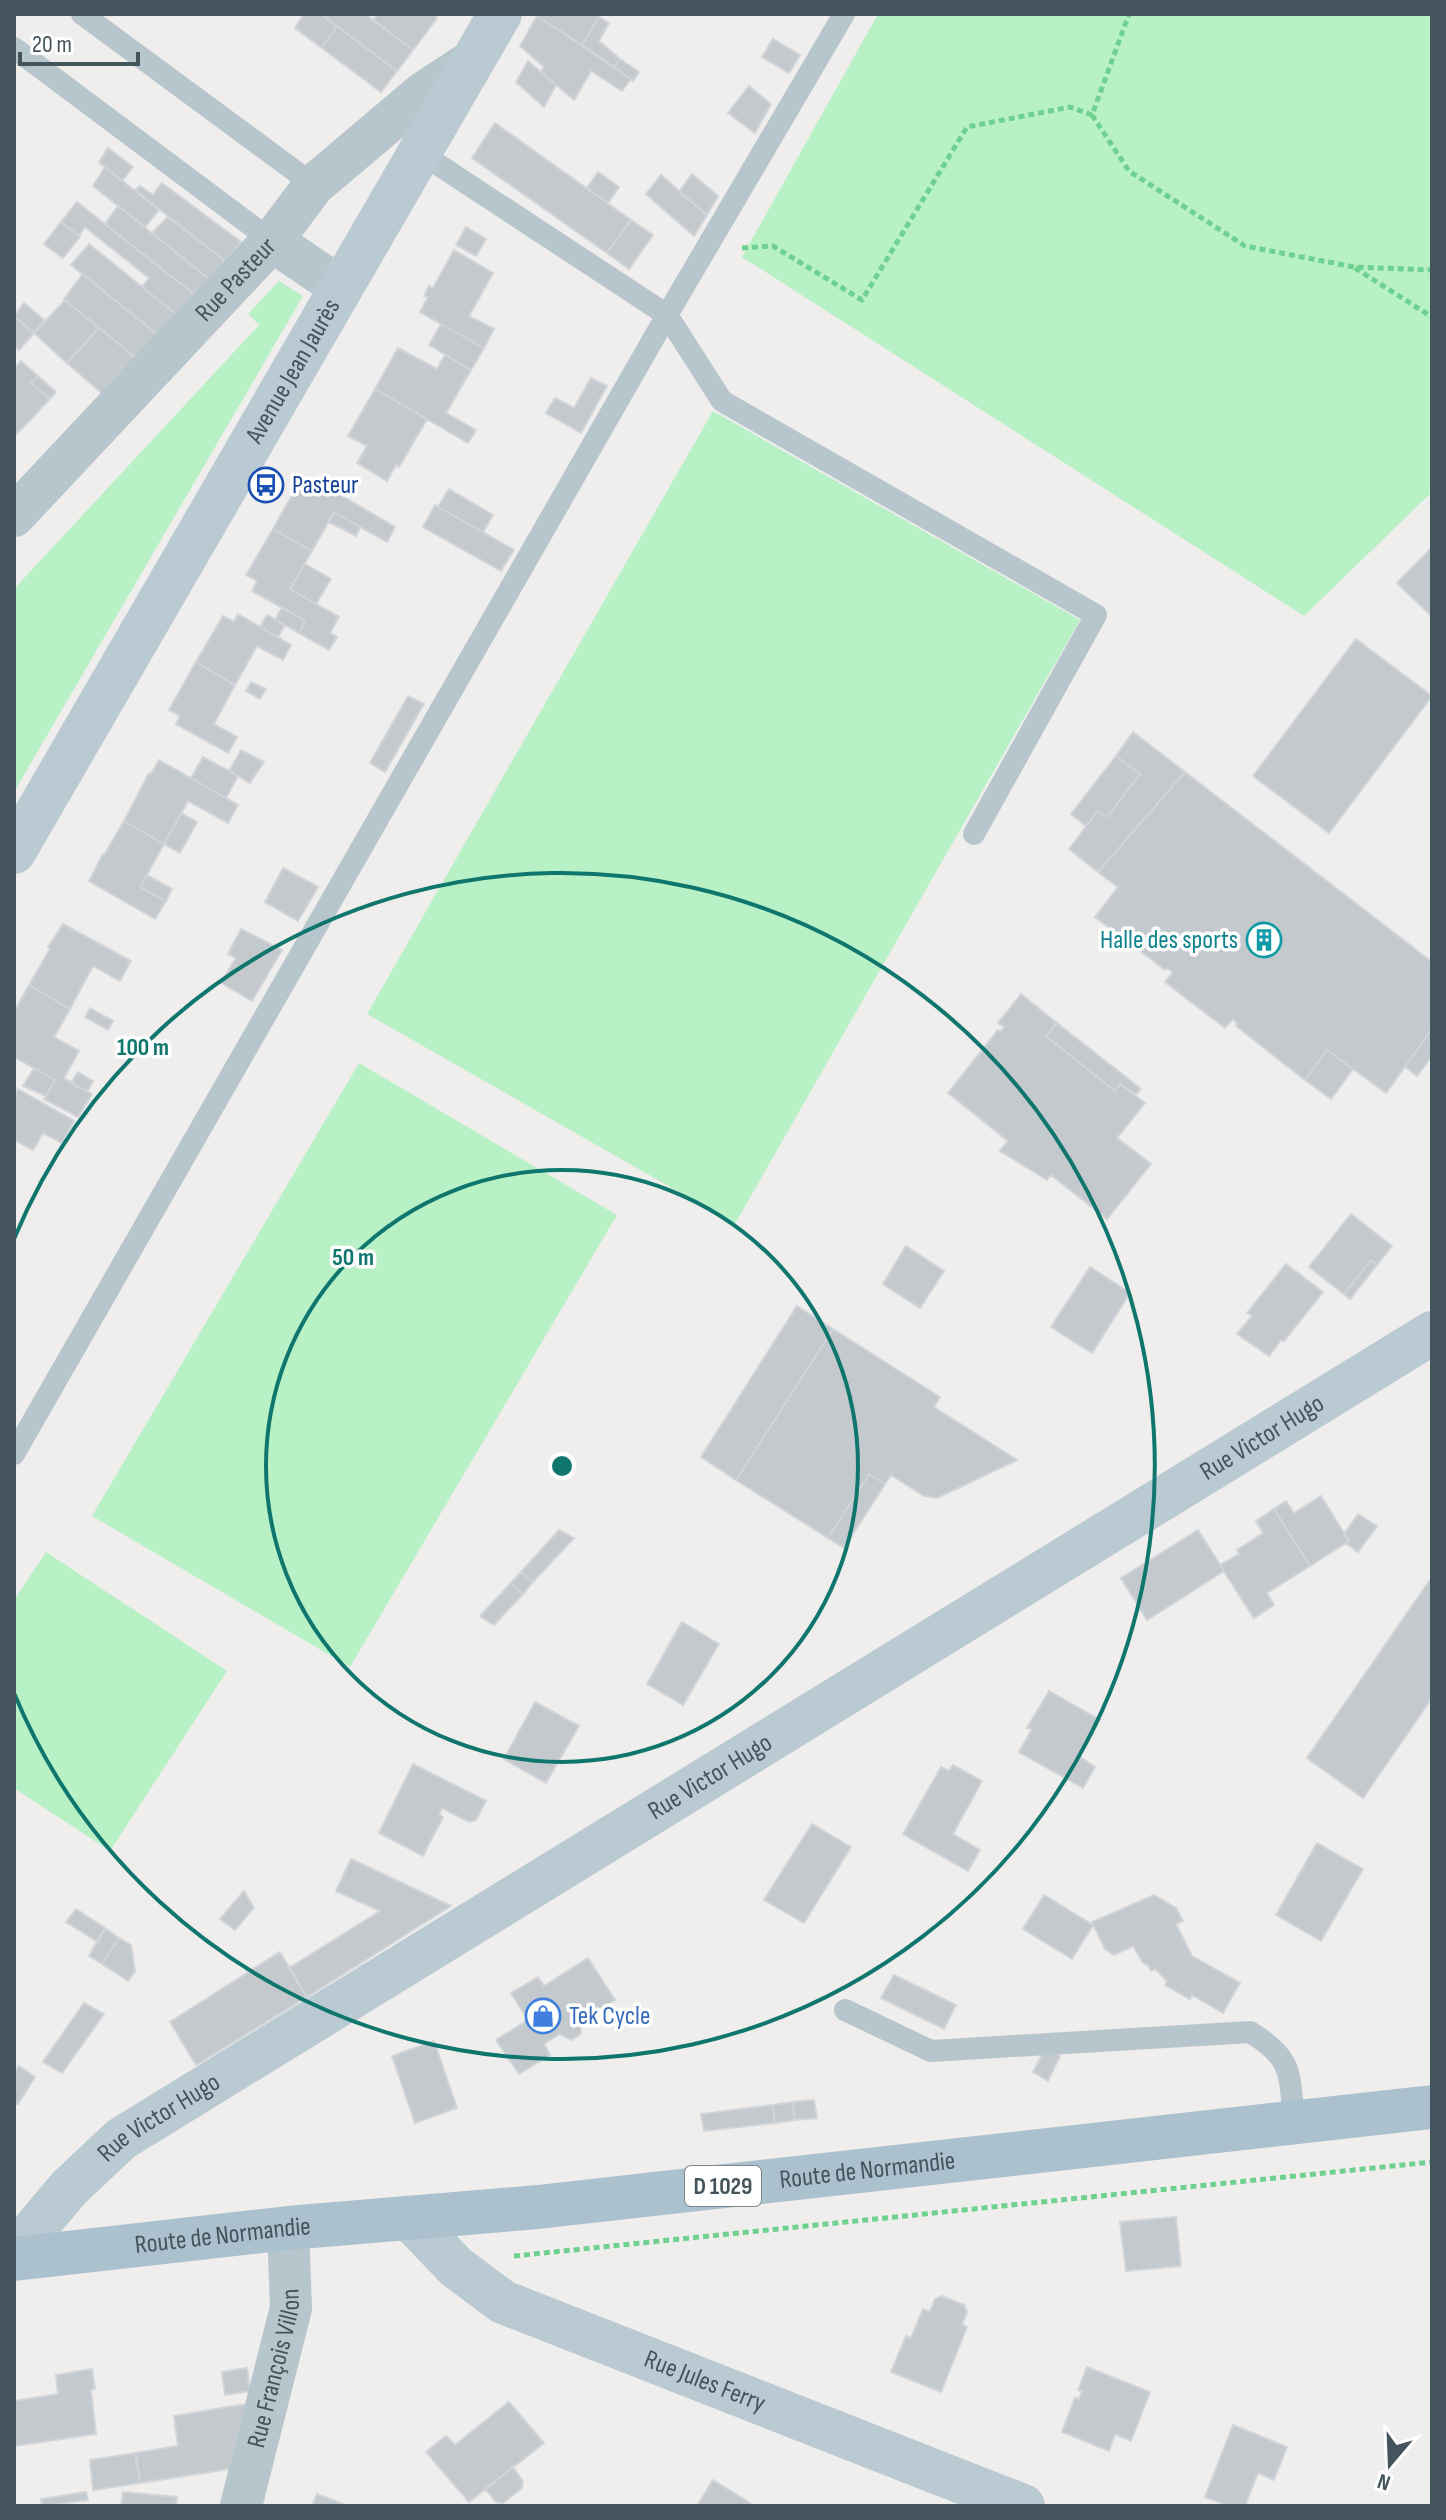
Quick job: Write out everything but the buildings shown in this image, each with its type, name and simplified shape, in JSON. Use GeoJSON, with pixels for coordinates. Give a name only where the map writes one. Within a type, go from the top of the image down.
{"type":"FeatureCollection","features":[{"type":"Feature","properties":{"kind":"main road","name":"Route de Normandie"},"geometry":{"type":"LineString","coordinates":[[14,2256],[575,2203],[1432,2107]]}},
{"type":"Feature","properties":{"kind":"street","name":"Avenue Jean Jaurès"},"geometry":{"type":"LineString","coordinates":[[14,852],[500,14]]}},
{"type":"Feature","properties":{"kind":"street","name":"Rue Pasteur"},"geometry":{"type":"LineString","coordinates":[[14,516],[272,241],[314,185],[424,92],[473,60]]}},
{"type":"Feature","properties":{"kind":"street"},"geometry":{"type":"LineString","coordinates":[[272,241],[340,287]]}},
{"type":"Feature","properties":{"kind":"street","name":"Rue Victor Hugo"},"geometry":{"type":"LineString","coordinates":[[14,2256],[69,2188],[128,2134],[1432,1333]]}},
{"type":"Feature","properties":{"kind":"street","name":"Rue Jules Ferry"},"geometry":{"type":"LineString","coordinates":[[410,2219],[456,2267],[503,2302],[1023,2506]]}},
{"type":"Feature","properties":{"kind":"street","name":"Rue François Villon"},"geometry":{"type":"LineString","coordinates":[[241,2506],[291,2308],[288,2228]]}},
{"type":"Feature","properties":{"kind":"lane"},"geometry":{"type":"LineString","coordinates":[[82,14],[314,185]]}},
{"type":"Feature","properties":{"kind":"lane"},"geometry":{"type":"LineString","coordinates":[[14,1454],[667,315],[844,14]]}},
{"type":"Feature","properties":{"kind":"lane"},"geometry":{"type":"LineString","coordinates":[[14,48],[272,241]]}},
{"type":"Feature","properties":{"kind":"lane"},"geometry":{"type":"LineString","coordinates":[[419,152],[667,315],[722,401],[1096,615],[974,834]]}},
{"type":"Feature","properties":{"kind":"lane"},"geometry":{"type":"LineString","coordinates":[[845,2010],[931,2051],[1250,2032],[1272,2045],[1288,2068],[1294,2123]]}},
{"type":"Feature","properties":{"kind":"path"},"geometry":{"type":"LineString","coordinates":[[1092,115],[1129,14]]}},
{"type":"Feature","properties":{"kind":"path"},"geometry":{"type":"LineString","coordinates":[[705,251],[773,246],[862,300],[967,127],[1070,107],[1092,115],[1129,171],[1245,246],[1354,267],[1432,270]]}},
{"type":"Feature","properties":{"kind":"path"},"geometry":{"type":"LineString","coordinates":[[1354,267],[1432,317]]}},
{"type":"Feature","properties":{"kind":"path"},"geometry":{"type":"LineString","coordinates":[[456,2267],[504,2257],[1432,2162]]}},
{"type":"Feature","properties":{"kind":"green space"},"geometry":{"type":"Polygon","coordinates":[[[878,14],[1432,14],[1432,492],[1304,616],[742,257],[878,14]]]}},
{"type":"Feature","properties":{"kind":"green space"},"geometry":{"type":"Polygon","coordinates":[[[279,281],[303,296],[14,792],[14,589],[259,325],[248,314],[279,281]]]}},
{"type":"Feature","properties":{"kind":"green space"},"geometry":{"type":"Polygon","coordinates":[[[713,411],[1080,620],[735,1224],[367,1014],[713,411]]]}},
{"type":"Feature","properties":{"kind":"green space"},"geometry":{"type":"Polygon","coordinates":[[[359,1063],[617,1215],[350,1667],[92,1516],[359,1063]]]}},
{"type":"Feature","properties":{"kind":"green space"},"geometry":{"type":"Polygon","coordinates":[[[46,1552],[227,1671],[110,1851],[14,1788],[14,1600],[46,1552]]]}},
{"type":"Feature","properties":{"kind":"place","name":"Pasteur"},"geometry":{"type":"Point","coordinates":[266,485]}},
{"type":"Feature","properties":{"kind":"place","name":"Halle des sports"},"geometry":{"type":"Point","coordinates":[1264,940]}},
{"type":"Feature","properties":{"kind":"place","name":"Tek Cycle"},"geometry":{"type":"Point","coordinates":[543,2016]}}]}
